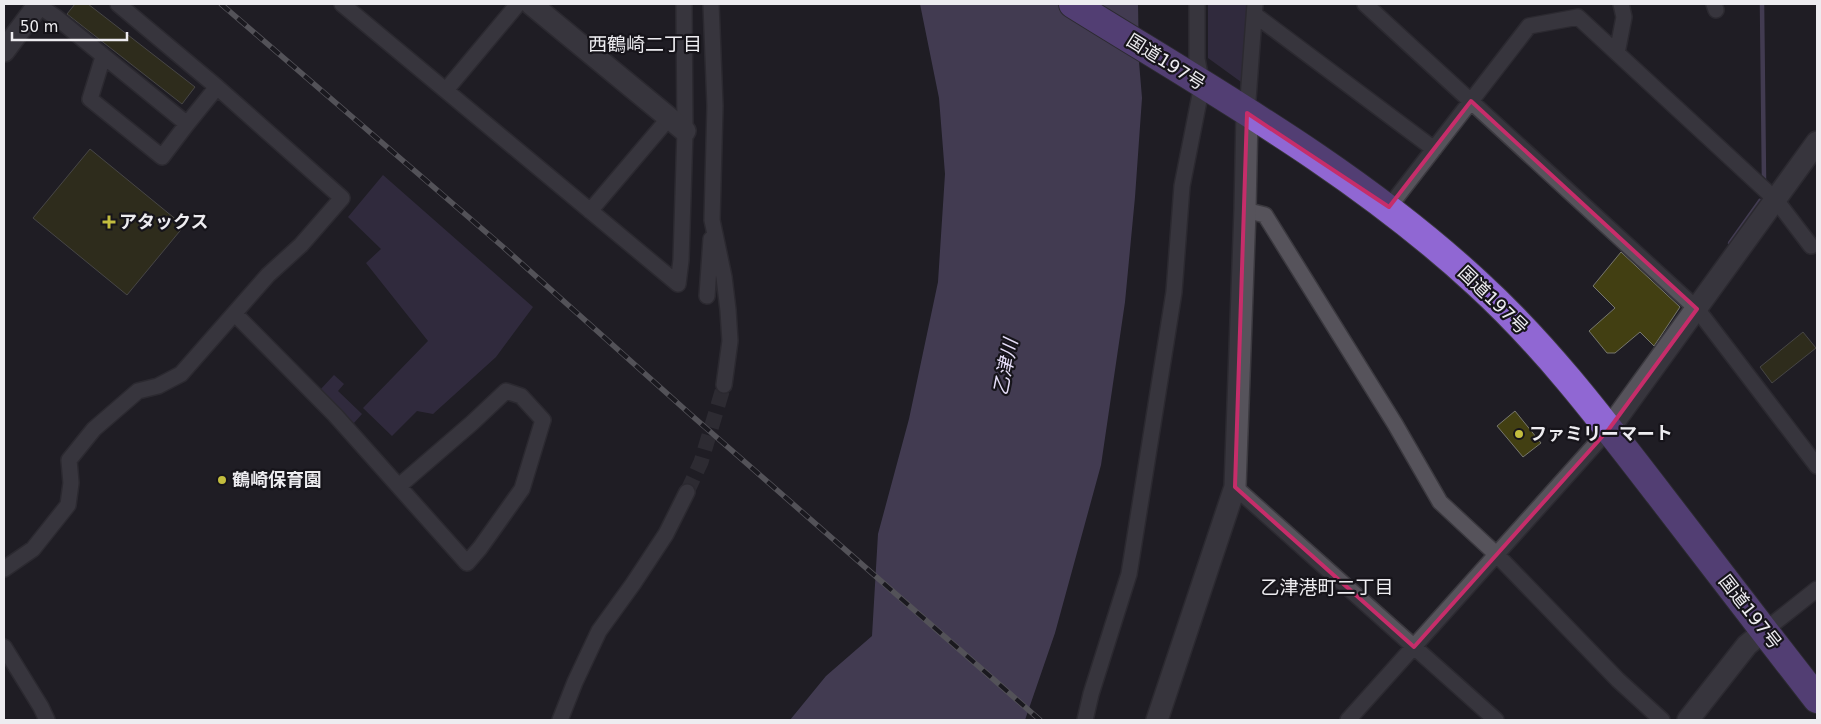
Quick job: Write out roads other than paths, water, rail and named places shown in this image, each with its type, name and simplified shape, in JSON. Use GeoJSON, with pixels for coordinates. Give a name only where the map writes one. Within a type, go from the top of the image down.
{"type":"FeatureCollection","features":[{"type":"Feature","properties":{"kind":"highway","name":"国道197号"},"geometry":{"type":"LineString","coordinates":[[1073,4],[1324,162],[1389,207],[1450,258],[1510,315],[1560,370],[1609,429],[1817,699]]}},
{"type":"Feature","properties":{"kind":"street"},"geometry":{"type":"LineString","coordinates":[[4,51],[38,4],[187,124]]}},
{"type":"Feature","properties":{"kind":"street"},"geometry":{"type":"LineString","coordinates":[[4,569],[33,548],[68,505],[71,483],[69,460],[94,429],[138,391],[158,386],[181,374],[268,275],[301,245],[342,198],[217,87],[118,4]]}},
{"type":"Feature","properties":{"kind":"street"},"geometry":{"type":"LineString","coordinates":[[342,4],[678,284],[681,260],[677,124],[684,4]]}},
{"type":"Feature","properties":{"kind":"street"},"geometry":{"type":"LineString","coordinates":[[446,90],[518,4]]}},
{"type":"Feature","properties":{"kind":"street"},"geometry":{"type":"LineString","coordinates":[[531,4],[677,124]]}},
{"type":"Feature","properties":{"kind":"street"},"geometry":{"type":"LineString","coordinates":[[706,296],[712,220],[714,106],[711,4]]}},
{"type":"Feature","properties":{"kind":"street"},"geometry":{"type":"LineString","coordinates":[[1085,720],[1091,694],[1130,574],[1174,292],[1182,186],[1202,85],[1197,59],[1197,4]]}},
{"type":"Feature","properties":{"kind":"street"},"geometry":{"type":"LineString","coordinates":[[1365,4],[1697,309],[1817,466]]}},
{"type":"Feature","properties":{"kind":"street"},"geometry":{"type":"LineString","coordinates":[[1617,53],[1624,17],[1621,4]]}},
{"type":"Feature","properties":{"kind":"street"},"geometry":{"type":"LineString","coordinates":[[1255,9],[1434,149]]}},
{"type":"Feature","properties":{"kind":"street"},"geometry":{"type":"LineString","coordinates":[[1157,720],[1235,487],[1248,113],[1255,9]]}},
{"type":"Feature","properties":{"kind":"street"},"geometry":{"type":"LineString","coordinates":[[1389,207],[1529,26],[1578,17],[1776,200],[1812,246]]}},
{"type":"Feature","properties":{"kind":"street"},"geometry":{"type":"LineString","coordinates":[[103,57],[90,99],[162,157],[217,87]]}},
{"type":"Feature","properties":{"kind":"street"},"geometry":{"type":"LineString","coordinates":[[590,211],[677,124]]}},
{"type":"Feature","properties":{"kind":"street"},"geometry":{"type":"LineString","coordinates":[[1348,720],[1609,429],[1817,142]]}},
{"type":"Feature","properties":{"kind":"street"},"geometry":{"type":"LineString","coordinates":[[1246,210],[1265,216],[1390,416],[1440,502],[1497,555],[1618,680],[1662,720]]}},
{"type":"Feature","properties":{"kind":"street"},"geometry":{"type":"LineString","coordinates":[[712,220],[728,310],[730,341],[724,385]]}},
{"type":"Feature","properties":{"kind":"street"},"geometry":{"type":"LineString","coordinates":[[234,314],[335,415],[467,563],[522,489],[543,420],[521,396],[506,391],[399,486]]}},
{"type":"Feature","properties":{"kind":"street"},"geometry":{"type":"LineString","coordinates":[[1235,487],[1496,720]]}},
{"type":"Feature","properties":{"kind":"street"},"geometry":{"type":"LineString","coordinates":[[560,720],[575,682],[599,631],[666,534],[687,492]]}},
{"type":"Feature","properties":{"kind":"street"},"geometry":{"type":"LineString","coordinates":[[1688,720],[1746,644],[1817,589]]}},
{"type":"Feature","properties":{"kind":"street"},"geometry":{"type":"LineString","coordinates":[[4,647],[41,706],[47,720]]}},
{"type":"Feature","properties":{"kind":"water","name":"乙津川"},"geometry":{"type":"Polygon","coordinates":[[[920,4],[1138,4],[1142,98],[1135,197],[1125,302],[1101,465],[1055,633],[1025,720],[790,720],[826,676],[872,636],[878,534],[909,419],[938,282],[945,174],[939,98],[920,4]]]}},
{"type":"Feature","properties":{"kind":"waterway"},"geometry":{"type":"LineString","coordinates":[[1762,4],[1764,181]]}},
{"type":"Feature","properties":{"kind":"waterway"},"geometry":{"type":"LineString","coordinates":[[1730,243],[1760,201]]}},
{"type":"Feature","properties":{"kind":"tunnel"},"geometry":{"type":"LineString","coordinates":[[687,492],[701,462],[724,385]]}},
{"type":"Feature","properties":{"kind":"railway"},"geometry":{"type":"LineString","coordinates":[[221,4],[502,246],[690,414],[1040,720]]}},
{"type":"Feature","properties":{"kind":"place","name":"アタックス"},"geometry":{"type":"Point","coordinates":[109,222]}},
{"type":"Feature","properties":{"kind":"place","name":"ファミリーマート"},"geometry":{"type":"Point","coordinates":[1519,434]}},
{"type":"Feature","properties":{"kind":"place","name":"鶴崎保育園"},"geometry":{"type":"Point","coordinates":[222,480]}},
{"type":"Feature","properties":{"kind":"district","name":"西鶴崎二丁目"},"geometry":{"type":"Point","coordinates":[645,44]}},
{"type":"Feature","properties":{"kind":"district","name":"乙津港町二丁目"},"geometry":{"type":"Point","coordinates":[1327,587]}}]}
